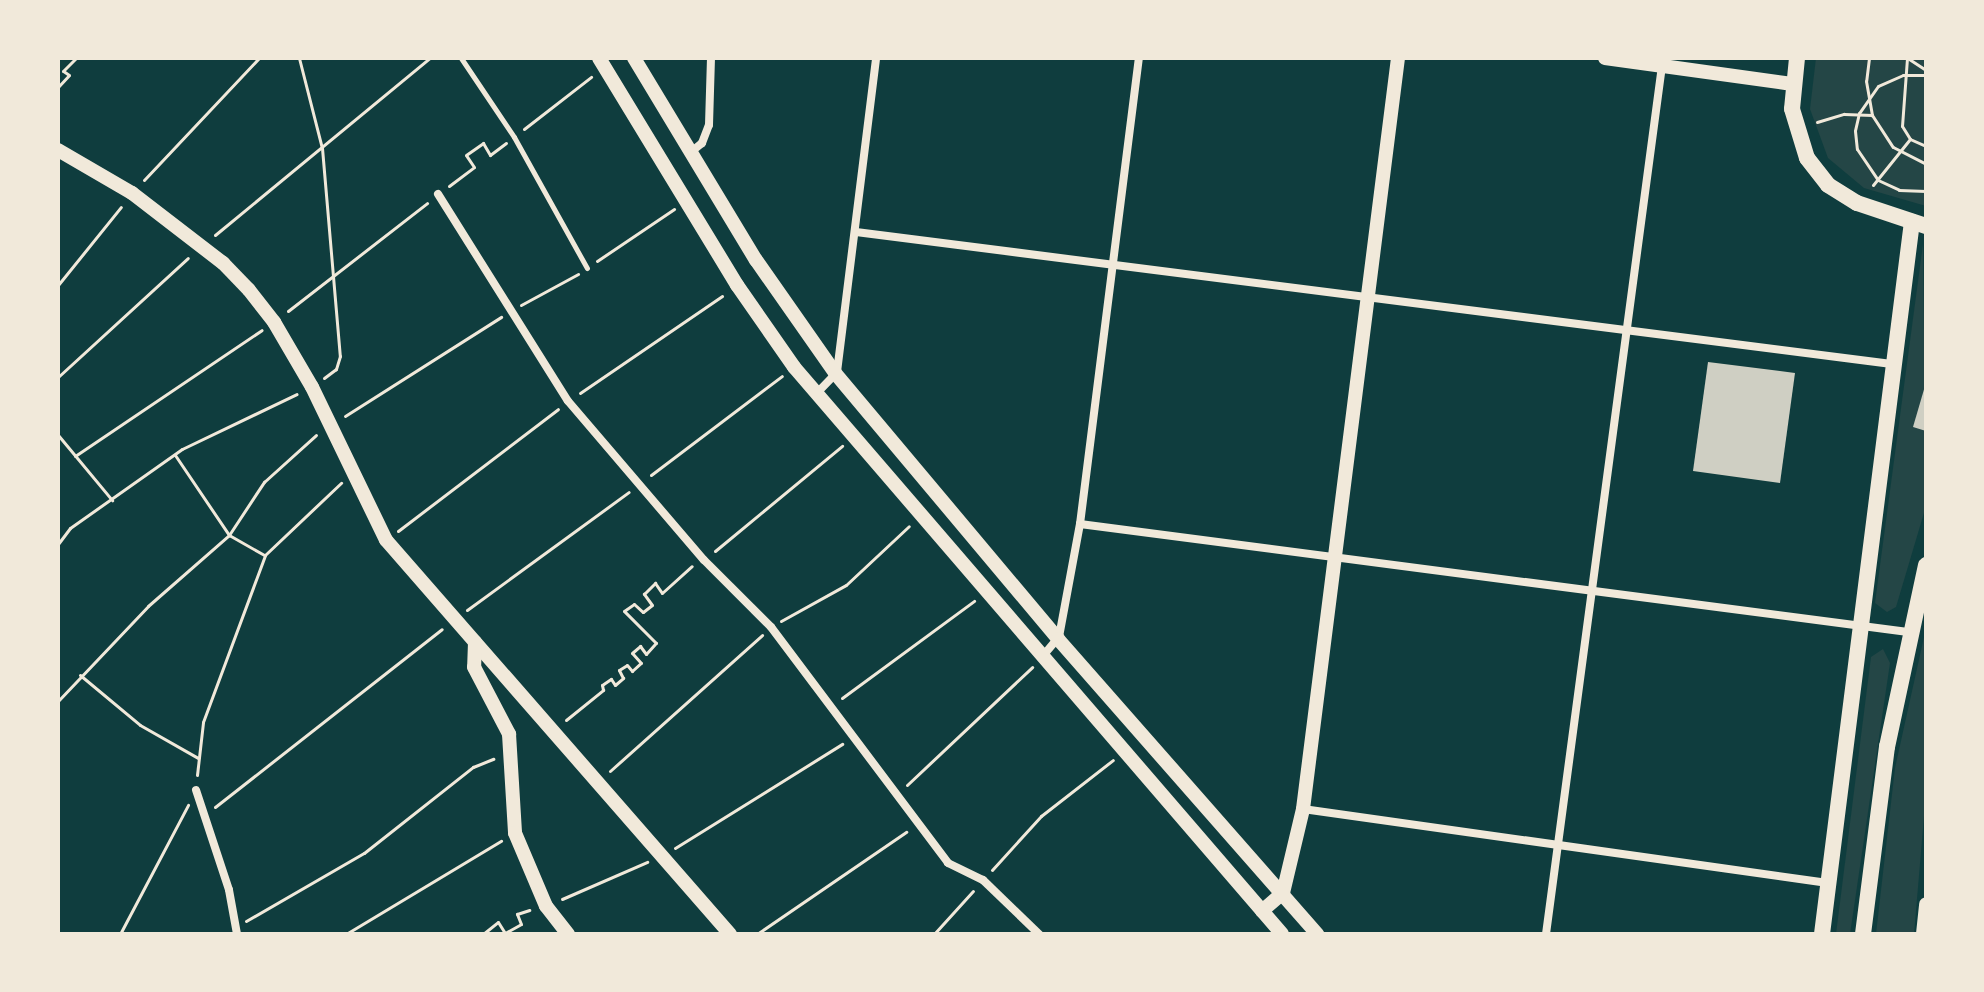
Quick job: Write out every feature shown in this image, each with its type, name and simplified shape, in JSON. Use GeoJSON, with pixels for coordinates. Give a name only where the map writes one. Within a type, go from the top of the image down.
{"type":"FeatureCollection","features":[{"type":"Feature","properties":{"kind":"main road"},"geometry":{"type":"LineString","coordinates":[[1797,58],[1792,84],[1796,129],[1807,158],[1828,185],[1857,203],[1919,224],[1892,364],[1822,934]]}},
{"type":"Feature","properties":{"kind":"main road"},"geometry":{"type":"LineString","coordinates":[[1863,934],[1908,632],[1926,565]]}},
{"type":"Feature","properties":{"kind":"street"},"geometry":{"type":"LineString","coordinates":[[634,58],[734,224],[835,373],[1058,639],[1317,934]]}},
{"type":"Feature","properties":{"kind":"street"},"geometry":{"type":"LineString","coordinates":[[691,152],[702,143],[709,125],[711,58]]}},
{"type":"Feature","properties":{"kind":"street"},"geometry":{"type":"LineString","coordinates":[[816,394],[835,373],[856,232],[876,58]]}},
{"type":"Feature","properties":{"kind":"street"},"geometry":{"type":"LineString","coordinates":[[1041,659],[1058,639],[1080,524],[1139,58]]}},
{"type":"Feature","properties":{"kind":"street"},"geometry":{"type":"LineString","coordinates":[[1262,911],[1282,896],[1303,809],[1398,58]]}},
{"type":"Feature","properties":{"kind":"street"},"geometry":{"type":"LineString","coordinates":[[1605,58],[1663,62],[1792,84]]}},
{"type":"Feature","properties":{"kind":"street"},"geometry":{"type":"LineString","coordinates":[[1546,934],[1560,848],[1591,590],[1663,62]]}},
{"type":"Feature","properties":{"kind":"street"},"geometry":{"type":"LineString","coordinates":[[601,63],[709,240],[794,367],[922,514],[1041,659],[1125,750],[1282,934]]}},
{"type":"Feature","properties":{"kind":"street"},"geometry":{"type":"LineString","coordinates":[[58,150],[132,193],[202,246],[274,322],[312,387],[386,540],[730,934]]}},
{"type":"Feature","properties":{"kind":"street"},"geometry":{"type":"LineString","coordinates":[[438,194],[568,401],[704,560],[771,627],[828,707],[899,793],[916,825],[948,863],[983,880],[1039,934]]}},
{"type":"Feature","properties":{"kind":"street"},"geometry":{"type":"LineString","coordinates":[[709,240],[734,224]]}},
{"type":"Feature","properties":{"kind":"street"},"geometry":{"type":"LineString","coordinates":[[856,232],[1892,364]]}},
{"type":"Feature","properties":{"kind":"street"},"geometry":{"type":"LineString","coordinates":[[1080,524],[1908,632]]}},
{"type":"Feature","properties":{"kind":"street"},"geometry":{"type":"LineString","coordinates":[[475,642],[474,667],[502,712],[510,752],[515,833],[546,906],[568,934]]}},
{"type":"Feature","properties":{"kind":"street"},"geometry":{"type":"LineString","coordinates":[[196,790],[206,815],[237,931]]}},
{"type":"Feature","properties":{"kind":"street"},"geometry":{"type":"LineString","coordinates":[[1303,809],[1560,848],[1829,883]]}},
{"type":"Feature","properties":{"kind":"street"},"geometry":{"type":"LineString","coordinates":[[1923,934],[1926,904]]}},
{"type":"Feature","properties":{"kind":"lane"},"geometry":{"type":"LineString","coordinates":[[461,58],[514,137],[587,268]]}},
{"type":"Feature","properties":{"kind":"path"},"geometry":{"type":"LineString","coordinates":[[58,87],[69,75],[63,71],[76,58]]}},
{"type":"Feature","properties":{"kind":"path"},"geometry":{"type":"LineString","coordinates":[[58,285],[132,193],[259,58]]}},
{"type":"Feature","properties":{"kind":"path"},"geometry":{"type":"LineString","coordinates":[[58,544],[70,528],[175,455],[312,387],[336,369],[340,356],[322,148],[299,58]]}},
{"type":"Feature","properties":{"kind":"path"},"geometry":{"type":"LineString","coordinates":[[58,377],[202,246],[430,58]]}},
{"type":"Feature","properties":{"kind":"path"},"geometry":{"type":"LineString","coordinates":[[1869,58],[1868,96],[1872,115],[1900,151],[1926,164]]}},
{"type":"Feature","properties":{"kind":"path"},"geometry":{"type":"LineString","coordinates":[[1926,72],[1907,58],[1900,116],[1910,139],[1926,146]]}},
{"type":"Feature","properties":{"kind":"path"},"geometry":{"type":"LineString","coordinates":[[75,456],[274,322],[474,167],[466,155],[483,143],[490,155],[601,63]]}},
{"type":"Feature","properties":{"kind":"path"},"geometry":{"type":"LineString","coordinates":[[1926,72],[1903,75],[1868,96],[1859,113],[1857,149],[1878,180],[1899,190],[1926,191]]}},
{"type":"Feature","properties":{"kind":"path"},"geometry":{"type":"LineString","coordinates":[[1817,122],[1859,113],[1872,115]]}},
{"type":"Feature","properties":{"kind":"path"},"geometry":{"type":"LineString","coordinates":[[1873,185],[1910,139]]}},
{"type":"Feature","properties":{"kind":"path"},"geometry":{"type":"LineString","coordinates":[[206,815],[453,620],[794,367]]}},
{"type":"Feature","properties":{"kind":"path"},"geometry":{"type":"LineString","coordinates":[[58,701],[80,675],[229,535],[264,482],[330,424]]}},
{"type":"Feature","properties":{"kind":"path"},"geometry":{"type":"LineString","coordinates":[[58,435],[112,500]]}},
{"type":"Feature","properties":{"kind":"path"},"geometry":{"type":"LineString","coordinates":[[552,732],[603,690],[602,685],[611,679],[615,685],[623,678],[619,670],[627,665],[632,671],[641,663],[632,653],[640,646],[646,654],[656,643],[624,611],[634,604],[643,612],[652,605],[644,594],[655,583],[662,593],[683,578],[680,572],[704,560],[854,436]]}},
{"type":"Feature","properties":{"kind":"path"},"geometry":{"type":"LineString","coordinates":[[175,455],[229,535],[265,555]]}},
{"type":"Feature","properties":{"kind":"path"},"geometry":{"type":"LineString","coordinates":[[120,934],[196,790],[203,722],[265,555],[352,472]]}},
{"type":"Feature","properties":{"kind":"path"},"geometry":{"type":"LineString","coordinates":[[598,782],[771,627],[846,585],[922,514]]}},
{"type":"Feature","properties":{"kind":"path"},"geometry":{"type":"LineString","coordinates":[[828,707],[987,592]]}},
{"type":"Feature","properties":{"kind":"path"},"geometry":{"type":"LineString","coordinates":[[899,793],[1041,659]]}},
{"type":"Feature","properties":{"kind":"path"},"geometry":{"type":"LineString","coordinates":[[80,675],[140,725],[199,759]]}},
{"type":"Feature","properties":{"kind":"path"},"geometry":{"type":"LineString","coordinates":[[934,934],[1041,816],[1125,750]]}},
{"type":"Feature","properties":{"kind":"path"},"geometry":{"type":"LineString","coordinates":[[237,931],[364,853],[473,767],[510,752]]}},
{"type":"Feature","properties":{"kind":"path"},"geometry":{"type":"LineString","coordinates":[[757,934],[916,825]]}},
{"type":"Feature","properties":{"kind":"path"},"geometry":{"type":"LineString","coordinates":[[346,934],[515,833]]}},
{"type":"Feature","properties":{"kind":"shaded area"},"geometry":{"type":"Polygon","coordinates":[[[1816,58],[1926,58],[1926,206],[1864,188],[1828,158],[1810,109],[1816,58]]]}},
{"type":"Feature","properties":{"kind":"shaded area"},"geometry":{"type":"Polygon","coordinates":[[[1923,244],[1926,506],[1896,607],[1887,612],[1875,603],[1923,244]]]}},
{"type":"Feature","properties":{"kind":"shaded area"},"geometry":{"type":"Polygon","coordinates":[[[1926,628],[1926,793],[1914,934],[1876,934],[1895,768],[1926,628]]]}},
{"type":"Feature","properties":{"kind":"shaded area"},"geometry":{"type":"Polygon","coordinates":[[[1883,649],[1890,663],[1850,934],[1836,934],[1871,657],[1883,649]]]}},
{"type":"Feature","properties":{"kind":"building"},"geometry":{"type":"Polygon","coordinates":[[[1708,362],[1795,373],[1780,483],[1693,471],[1708,362]]]}},
{"type":"Feature","properties":{"kind":"building"},"geometry":{"type":"Polygon","coordinates":[[[1926,386],[1926,431],[1913,427],[1926,386]]]}}]}
